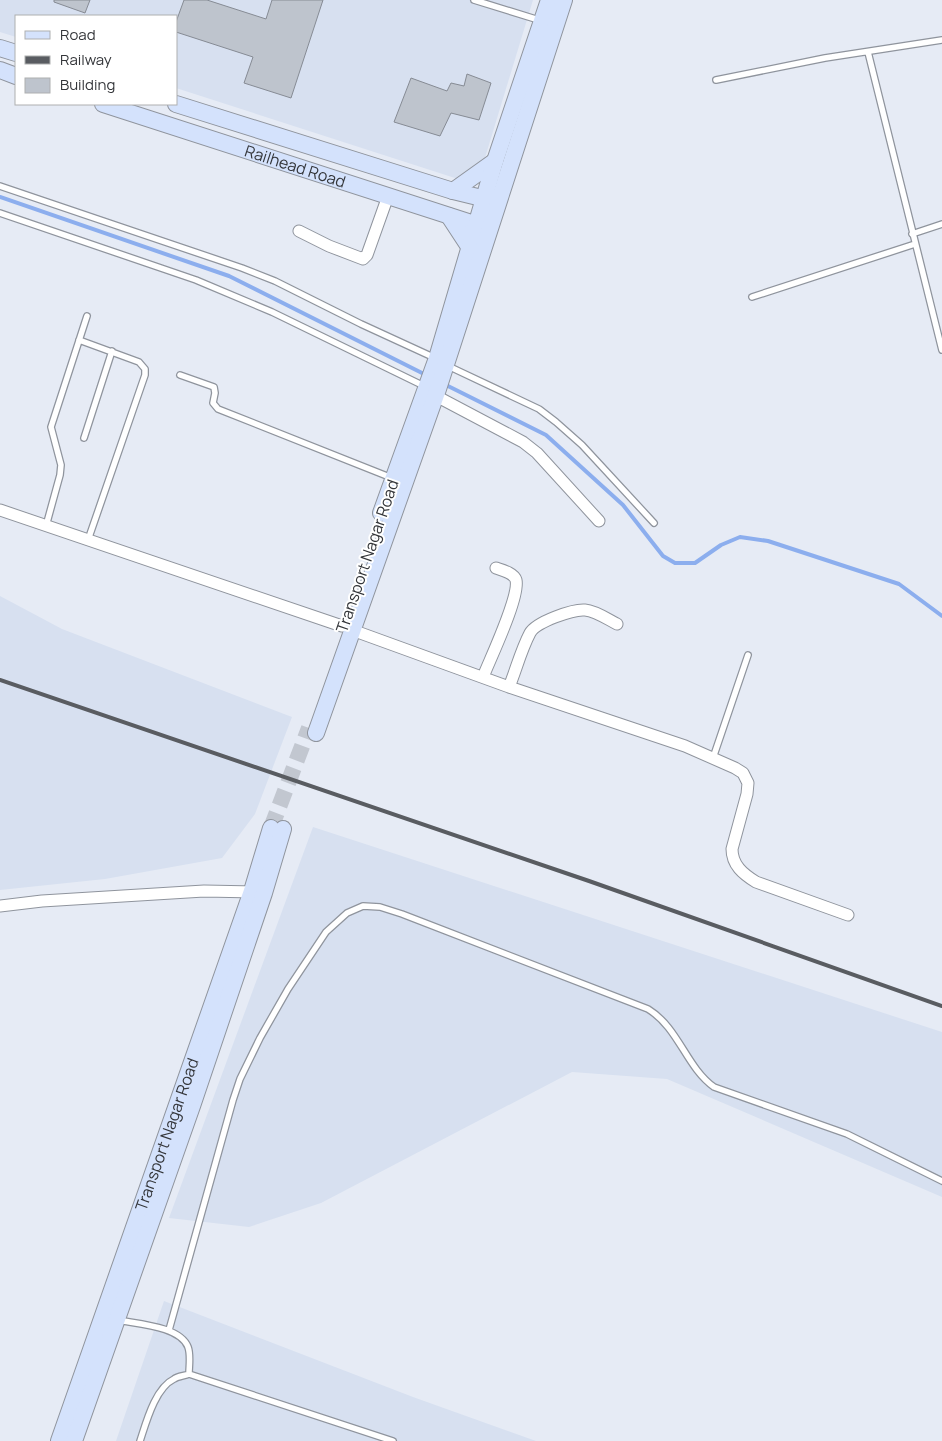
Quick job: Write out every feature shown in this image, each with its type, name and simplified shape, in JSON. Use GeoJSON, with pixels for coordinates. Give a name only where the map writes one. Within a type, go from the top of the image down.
{"type":"FeatureCollection","features":[{"type":"Feature","properties":{"kind":"main road"},"geometry":{"type":"LineString","coordinates":[[491,200],[496,162],[549,0]]}},
{"type":"Feature","properties":{"kind":"main road"},"geometry":{"type":"LineString","coordinates":[[347,628],[441,364],[491,200],[564,0]]}},
{"type":"Feature","properties":{"kind":"main road"},"geometry":{"type":"LineString","coordinates":[[0,48],[15,53]]}},
{"type":"Feature","properties":{"kind":"main road"},"geometry":{"type":"LineString","coordinates":[[0,70],[15,76]]}},
{"type":"Feature","properties":{"kind":"main road","name":"Railhead Road"},"geometry":{"type":"LineString","coordinates":[[106,105],[483,227]]}},
{"type":"Feature","properties":{"kind":"main road","name":"Railhead Road"},"geometry":{"type":"LineString","coordinates":[[178,105],[453,191],[491,200]]}},
{"type":"Feature","properties":{"kind":"main road"},"geometry":{"type":"LineString","coordinates":[[453,191],[496,162]]}},
{"type":"Feature","properties":{"kind":"main road"},"geometry":{"type":"LineString","coordinates":[[449,216],[470,248]]}},
{"type":"Feature","properties":{"kind":"main road"},"geometry":{"type":"LineString","coordinates":[[441,364],[470,248],[483,227]]}},
{"type":"Feature","properties":{"kind":"main road","name":"Transport Nagar Road"},"geometry":{"type":"LineString","coordinates":[[312,730],[347,628],[394,478],[432,389]]}},
{"type":"Feature","properties":{"kind":"main road","name":"Transport Nagar Road"},"geometry":{"type":"LineString","coordinates":[[74,1441],[118,1320],[258,892],[277,828]]}},
{"type":"Feature","properties":{"kind":"main road","name":"Transport Nagar Road"},"geometry":{"type":"LineString","coordinates":[[59,1441],[258,892]]}},
{"type":"Feature","properties":{"kind":"street"},"geometry":{"type":"LineString","coordinates":[[299,231],[363,259],[367,255],[388,196]]}},
{"type":"Feature","properties":{"kind":"street"},"geometry":{"type":"LineString","coordinates":[[432,389],[523,442],[537,453],[599,521]]}},
{"type":"Feature","properties":{"kind":"street"},"geometry":{"type":"LineString","coordinates":[[0,510],[347,628],[482,678],[685,746],[713,758],[743,774],[748,783],[747,794],[732,849],[732,856],[740,869],[756,882],[848,915]]}},
{"type":"Feature","properties":{"kind":"street"},"geometry":{"type":"LineString","coordinates":[[482,678],[512,606],[515,590],[516,580],[513,576],[496,568]]}},
{"type":"Feature","properties":{"kind":"street"},"geometry":{"type":"LineString","coordinates":[[509,687],[530,633],[538,625],[580,610],[588,610],[617,624]]}},
{"type":"Feature","properties":{"kind":"street"},"geometry":{"type":"LineString","coordinates":[[0,906],[204,891],[258,892]]}},
{"type":"Feature","properties":{"kind":"lane"},"geometry":{"type":"LineString","coordinates":[[474,0],[542,22]]}},
{"type":"Feature","properties":{"kind":"lane"},"geometry":{"type":"LineString","coordinates":[[716,80],[825,58],[942,40]]}},
{"type":"Feature","properties":{"kind":"lane"},"geometry":{"type":"LineString","coordinates":[[868,52],[912,234],[942,346]]}},
{"type":"Feature","properties":{"kind":"lane"},"geometry":{"type":"LineString","coordinates":[[0,186],[275,281],[441,364],[539,409],[582,445],[654,523]]}},
{"type":"Feature","properties":{"kind":"lane"},"geometry":{"type":"LineString","coordinates":[[0,212],[196,280],[272,312],[432,389]]}},
{"type":"Feature","properties":{"kind":"lane"},"geometry":{"type":"LineString","coordinates":[[912,234],[942,224]]}},
{"type":"Feature","properties":{"kind":"lane"},"geometry":{"type":"LineString","coordinates":[[752,297],[915,244]]}},
{"type":"Feature","properties":{"kind":"lane"},"geometry":{"type":"LineString","coordinates":[[46,526],[61,465],[51,427],[86,316]]}},
{"type":"Feature","properties":{"kind":"lane"},"geometry":{"type":"LineString","coordinates":[[79,340],[139,362],[143,365],[145,375],[88,540]]}},
{"type":"Feature","properties":{"kind":"lane"},"geometry":{"type":"LineString","coordinates":[[84,438],[112,351]]}},
{"type":"Feature","properties":{"kind":"lane"},"geometry":{"type":"LineString","coordinates":[[180,375],[214,387],[216,393],[213,403],[218,409],[394,478]]}},
{"type":"Feature","properties":{"kind":"lane"},"geometry":{"type":"LineString","coordinates":[[713,758],[748,656]]}},
{"type":"Feature","properties":{"kind":"lane"},"geometry":{"type":"LineString","coordinates":[[169,1330],[211,1174],[240,1079],[260,1038],[288,989],[326,932],[347,913],[363,906],[380,907],[648,1010],[663,1020],[696,1070],[714,1087],[847,1134],[942,1181]]}},
{"type":"Feature","properties":{"kind":"lane"},"geometry":{"type":"LineString","coordinates":[[118,1320],[169,1330],[179,1336],[186,1342],[189,1349],[189,1374]]}},
{"type":"Feature","properties":{"kind":"lane"},"geometry":{"type":"LineString","coordinates":[[140,1441],[154,1403],[164,1386],[174,1379],[189,1374],[393,1441]]}},
{"type":"Feature","properties":{"kind":"shaded area"},"geometry":{"type":"Polygon","coordinates":[[[0,0],[533,0],[484,161],[458,179],[178,89],[178,15],[15,15],[15,37],[0,32],[0,0]]]}},
{"type":"Feature","properties":{"kind":"shaded area"},"geometry":{"type":"Polygon","coordinates":[[[0,596],[62,629],[292,717],[255,814],[222,858],[105,879],[0,890],[0,596]]]}},
{"type":"Feature","properties":{"kind":"shaded area"},"geometry":{"type":"Polygon","coordinates":[[[313,827],[942,1032],[942,1197],[667,1079],[572,1072],[321,1203],[249,1227],[169,1218],[313,827]]]}},
{"type":"Feature","properties":{"kind":"shaded area"},"geometry":{"type":"Polygon","coordinates":[[[164,1301],[413,1397],[536,1441],[116,1441],[164,1301]]]}},
{"type":"Feature","properties":{"kind":"building"},"geometry":{"type":"Polygon","coordinates":[[[54,0],[90,0],[85,13],[54,2],[54,0]]]}},
{"type":"Feature","properties":{"kind":"building"},"geometry":{"type":"Polygon","coordinates":[[[184,0],[207,0],[266,19],[272,0],[323,0],[291,98],[244,83],[253,57],[178,33],[178,16],[184,0]]]}},
{"type":"Feature","properties":{"kind":"building"},"geometry":{"type":"Polygon","coordinates":[[[467,74],[491,83],[479,120],[451,113],[440,136],[394,122],[411,78],[447,91],[451,83],[464,86],[467,74]]]}},
{"type":"Feature","properties":{"kind":"waterway"},"geometry":{"type":"LineString","coordinates":[[0,197],[229,276],[426,375]]}},
{"type":"Feature","properties":{"kind":"waterway"},"geometry":{"type":"LineString","coordinates":[[444,384],[546,435],[623,505],[663,556],[675,563],[695,563],[721,545],[740,537],[768,541],[899,584],[942,616]]}},
{"type":"Feature","properties":{"kind":"tunnel"},"geometry":{"type":"LineString","coordinates":[[271,828],[309,728]]}},
{"type":"Feature","properties":{"kind":"railway"},"geometry":{"type":"LineString","coordinates":[[0,680],[589,881],[942,1006]]}}]}
